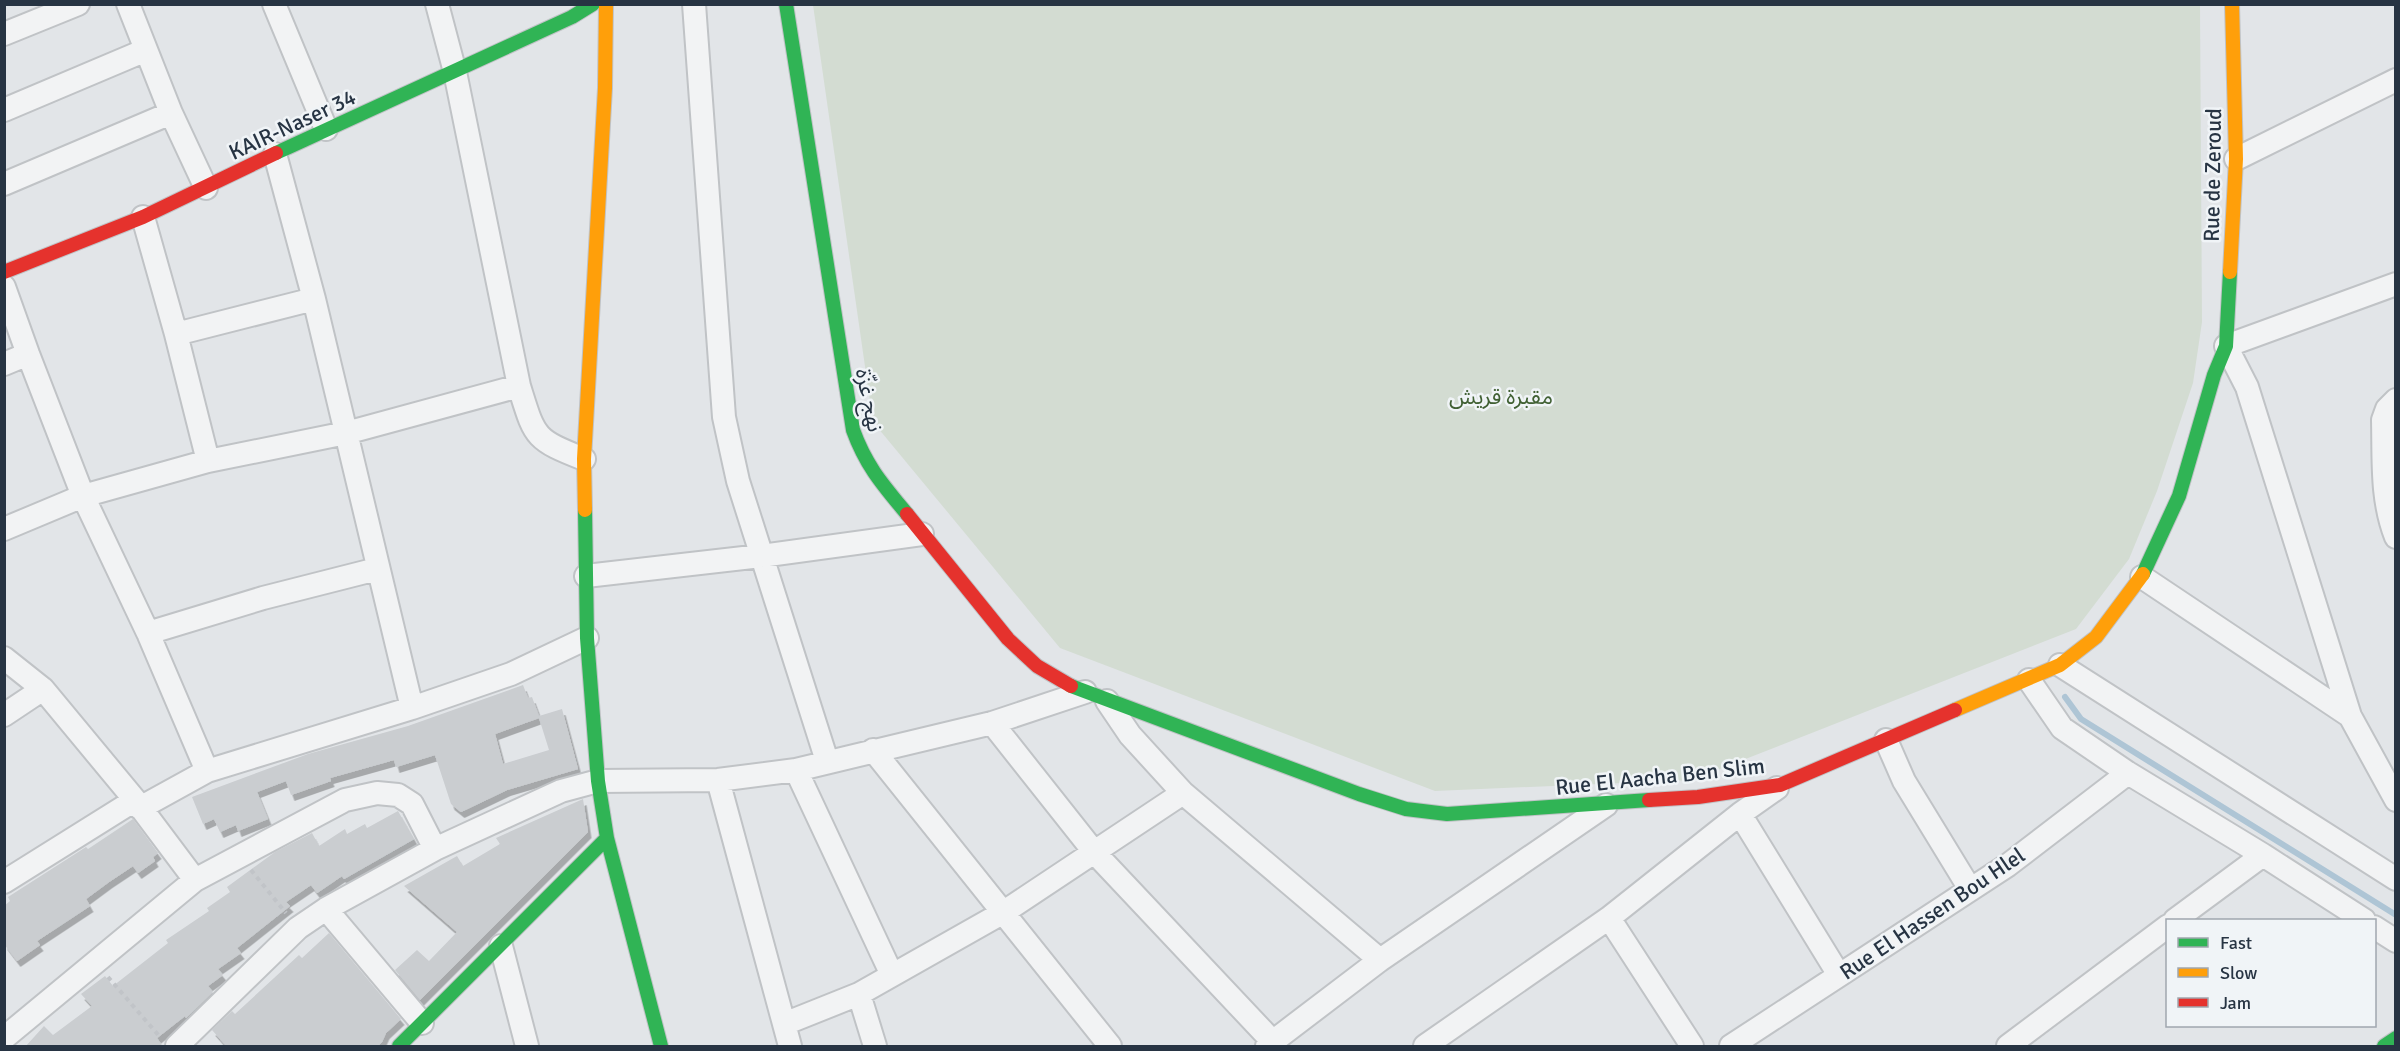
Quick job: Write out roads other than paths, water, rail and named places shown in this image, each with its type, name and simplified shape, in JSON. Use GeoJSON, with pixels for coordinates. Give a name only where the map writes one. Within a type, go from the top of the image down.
{"type":"FeatureCollection","features":[{"type":"Feature","properties":{"kind":"street"},"geometry":{"type":"LineString","coordinates":[[4,34],[78,4]]}},
{"type":"Feature","properties":{"kind":"street"},"geometry":{"type":"LineString","coordinates":[[128,4],[171,113],[206,188]]}},
{"type":"Feature","properties":{"kind":"street"},"geometry":{"type":"LineString","coordinates":[[274,4],[326,129]]}},
{"type":"Feature","properties":{"kind":"street"},"geometry":{"type":"LineString","coordinates":[[437,4],[455,72],[519,386],[530,420],[543,441],[584,459]]}},
{"type":"Feature","properties":{"kind":"street","name":"KAIR-Naser 34"},"geometry":{"type":"LineString","coordinates":[[4,272],[142,217],[206,188],[326,129],[455,72],[572,16],[592,4]]}},
{"type":"Feature","properties":{"kind":"street"},"geometry":{"type":"LineString","coordinates":[[606,4],[605,88],[584,459],[587,638],[598,781],[607,838],[661,1047]]}},
{"type":"Feature","properties":{"kind":"street"},"geometry":{"type":"LineString","coordinates":[[694,4],[724,417],[738,481],[827,761]]}},
{"type":"Feature","properties":{"kind":"street","name":"نهج غزّة"},"geometry":{"type":"LineString","coordinates":[[786,4],[853,430],[861,452],[870,470],[1008,639],[1037,666],[1060,681],[1107,701]]}},
{"type":"Feature","properties":{"kind":"street","name":"Rue de Zeroud"},"geometry":{"type":"LineString","coordinates":[[2226,346],[2236,159],[2232,4]]}},
{"type":"Feature","properties":{"kind":"street"},"geometry":{"type":"LineString","coordinates":[[4,110],[146,50]]}},
{"type":"Feature","properties":{"kind":"street"},"geometry":{"type":"LineString","coordinates":[[2236,159],[2396,80]]}},
{"type":"Feature","properties":{"kind":"street"},"geometry":{"type":"LineString","coordinates":[[4,184],[171,113]]}},
{"type":"Feature","properties":{"kind":"street"},"geometry":{"type":"LineString","coordinates":[[275,154],[314,299],[412,708]]}},
{"type":"Feature","properties":{"kind":"street"},"geometry":{"type":"LineString","coordinates":[[142,217],[176,333],[208,461]]}},
{"type":"Feature","properties":{"kind":"street"},"geometry":{"type":"LineString","coordinates":[[2396,284],[2226,346],[2247,387],[2350,716],[2396,800]]}},
{"type":"Feature","properties":{"kind":"street"},"geometry":{"type":"LineString","coordinates":[[4,287],[84,496],[148,633],[207,771]]}},
{"type":"Feature","properties":{"kind":"street"},"geometry":{"type":"LineString","coordinates":[[176,333],[314,299]]}},
{"type":"Feature","properties":{"kind":"street","name":"Rue El Aacha Ben Slim"},"geometry":{"type":"LineString","coordinates":[[1107,701],[1406,809],[1447,814],[1606,805],[1698,797],[1780,785],[2029,680],[2060,665],[2096,637],[2142,577],[2179,496],[2214,375],[2226,346]]}},
{"type":"Feature","properties":{"kind":"street"},"geometry":{"type":"LineString","coordinates":[[4,364],[28,354]]}},
{"type":"Feature","properties":{"kind":"street"},"geometry":{"type":"LineString","coordinates":[[4,529],[84,496],[208,461],[346,433],[519,386]]}},
{"type":"Feature","properties":{"kind":"street"},"geometry":{"type":"LineString","coordinates":[[2396,400],[2386,409],[2383,420],[2385,491],[2389,519],[2396,537]]}},
{"type":"Feature","properties":{"kind":"street"},"geometry":{"type":"LineString","coordinates":[[586,576],[761,556],[922,534]]}},
{"type":"Feature","properties":{"kind":"street"},"geometry":{"type":"LineString","coordinates":[[148,633],[263,598],[377,569]]}},
{"type":"Feature","properties":{"kind":"street"},"geometry":{"type":"LineString","coordinates":[[2142,577],[2350,716]]}},
{"type":"Feature","properties":{"kind":"street"},"geometry":{"type":"LineString","coordinates":[[4,882],[138,804],[207,771],[412,708],[511,674],[587,638]]}},
{"type":"Feature","properties":{"kind":"street"},"geometry":{"type":"LineString","coordinates":[[4,658],[43,689],[138,804],[195,880]]}},
{"type":"Feature","properties":{"kind":"street"},"geometry":{"type":"LineString","coordinates":[[2060,665],[2396,879]]}},
{"type":"Feature","properties":{"kind":"street"},"geometry":{"type":"LineString","coordinates":[[2029,680],[2062,728],[2128,773],[2263,855],[2361,919]]}},
{"type":"Feature","properties":{"kind":"street"},"geometry":{"type":"LineString","coordinates":[[4,715],[43,689]]}},
{"type":"Feature","properties":{"kind":"street"},"geometry":{"type":"LineString","coordinates":[[169,1042],[298,928],[326,909],[435,849],[561,790],[598,781],[718,780],[796,770],[992,723],[1085,692]]}},
{"type":"Feature","properties":{"kind":"street"},"geometry":{"type":"LineString","coordinates":[[1107,701],[1130,735],[1183,793],[1380,960]]}},
{"type":"Feature","properties":{"kind":"street"},"geometry":{"type":"LineString","coordinates":[[992,723],[1095,853],[1270,1045],[1380,960],[1606,805]]}},
{"type":"Feature","properties":{"kind":"street"},"geometry":{"type":"LineString","coordinates":[[1886,740],[1904,781],[1970,889]]}},
{"type":"Feature","properties":{"kind":"street"},"geometry":{"type":"LineString","coordinates":[[873,750],[1004,912],[1107,1046]]}},
{"type":"Feature","properties":{"kind":"street"},"geometry":{"type":"LineString","coordinates":[[796,770],[892,975]]}},
{"type":"Feature","properties":{"kind":"street","name":"Rue El Hassen Bou Hlel"},"geometry":{"type":"LineString","coordinates":[[1731,1047],[2008,865],[2128,773]]}},
{"type":"Feature","properties":{"kind":"street"},"geometry":{"type":"LineString","coordinates":[[718,780],[790,1047]]}},
{"type":"Feature","properties":{"kind":"street"},"geometry":{"type":"LineString","coordinates":[[1425,1047],[1610,918],[1740,814],[1780,785]]}},
{"type":"Feature","properties":{"kind":"street"},"geometry":{"type":"LineString","coordinates":[[4,1038],[195,880],[345,800],[377,793],[398,795],[412,804],[435,849]]}},
{"type":"Feature","properties":{"kind":"street"},"geometry":{"type":"LineString","coordinates":[[784,1024],[859,994],[1004,912],[1183,793]]}},
{"type":"Feature","properties":{"kind":"street"},"geometry":{"type":"LineString","coordinates":[[1740,814],[1839,975]]}},
{"type":"Feature","properties":{"kind":"street"},"geometry":{"type":"LineString","coordinates":[[399,1047],[607,838]]}},
{"type":"Feature","properties":{"kind":"street"},"geometry":{"type":"LineString","coordinates":[[2178,919],[2263,855]]}},
{"type":"Feature","properties":{"kind":"street"},"geometry":{"type":"LineString","coordinates":[[326,909],[422,1023]]}},
{"type":"Feature","properties":{"kind":"street"},"geometry":{"type":"LineString","coordinates":[[1610,918],[1692,1047]]}},
{"type":"Feature","properties":{"kind":"street"},"geometry":{"type":"LineString","coordinates":[[2008,1047],[2166,928]]}},
{"type":"Feature","properties":{"kind":"street"},"geometry":{"type":"LineString","coordinates":[[2376,928],[2396,941]]}},
{"type":"Feature","properties":{"kind":"street"},"geometry":{"type":"LineString","coordinates":[[501,946],[527,1047]]}},
{"type":"Feature","properties":{"kind":"street"},"geometry":{"type":"LineString","coordinates":[[859,994],[875,1047]]}},
{"type":"Feature","properties":{"kind":"street"},"geometry":{"type":"LineString","coordinates":[[2384,1047],[2396,1038]]}},
{"type":"Feature","properties":{"kind":"waterway"},"geometry":{"type":"LineString","coordinates":[[2065,697],[2081,719],[2396,915]]}},
{"type":"Feature","properties":{"kind":"park label","name":"مقبرة قريش"},"geometry":{"type":"Point","coordinates":[1501,396]}}]}
